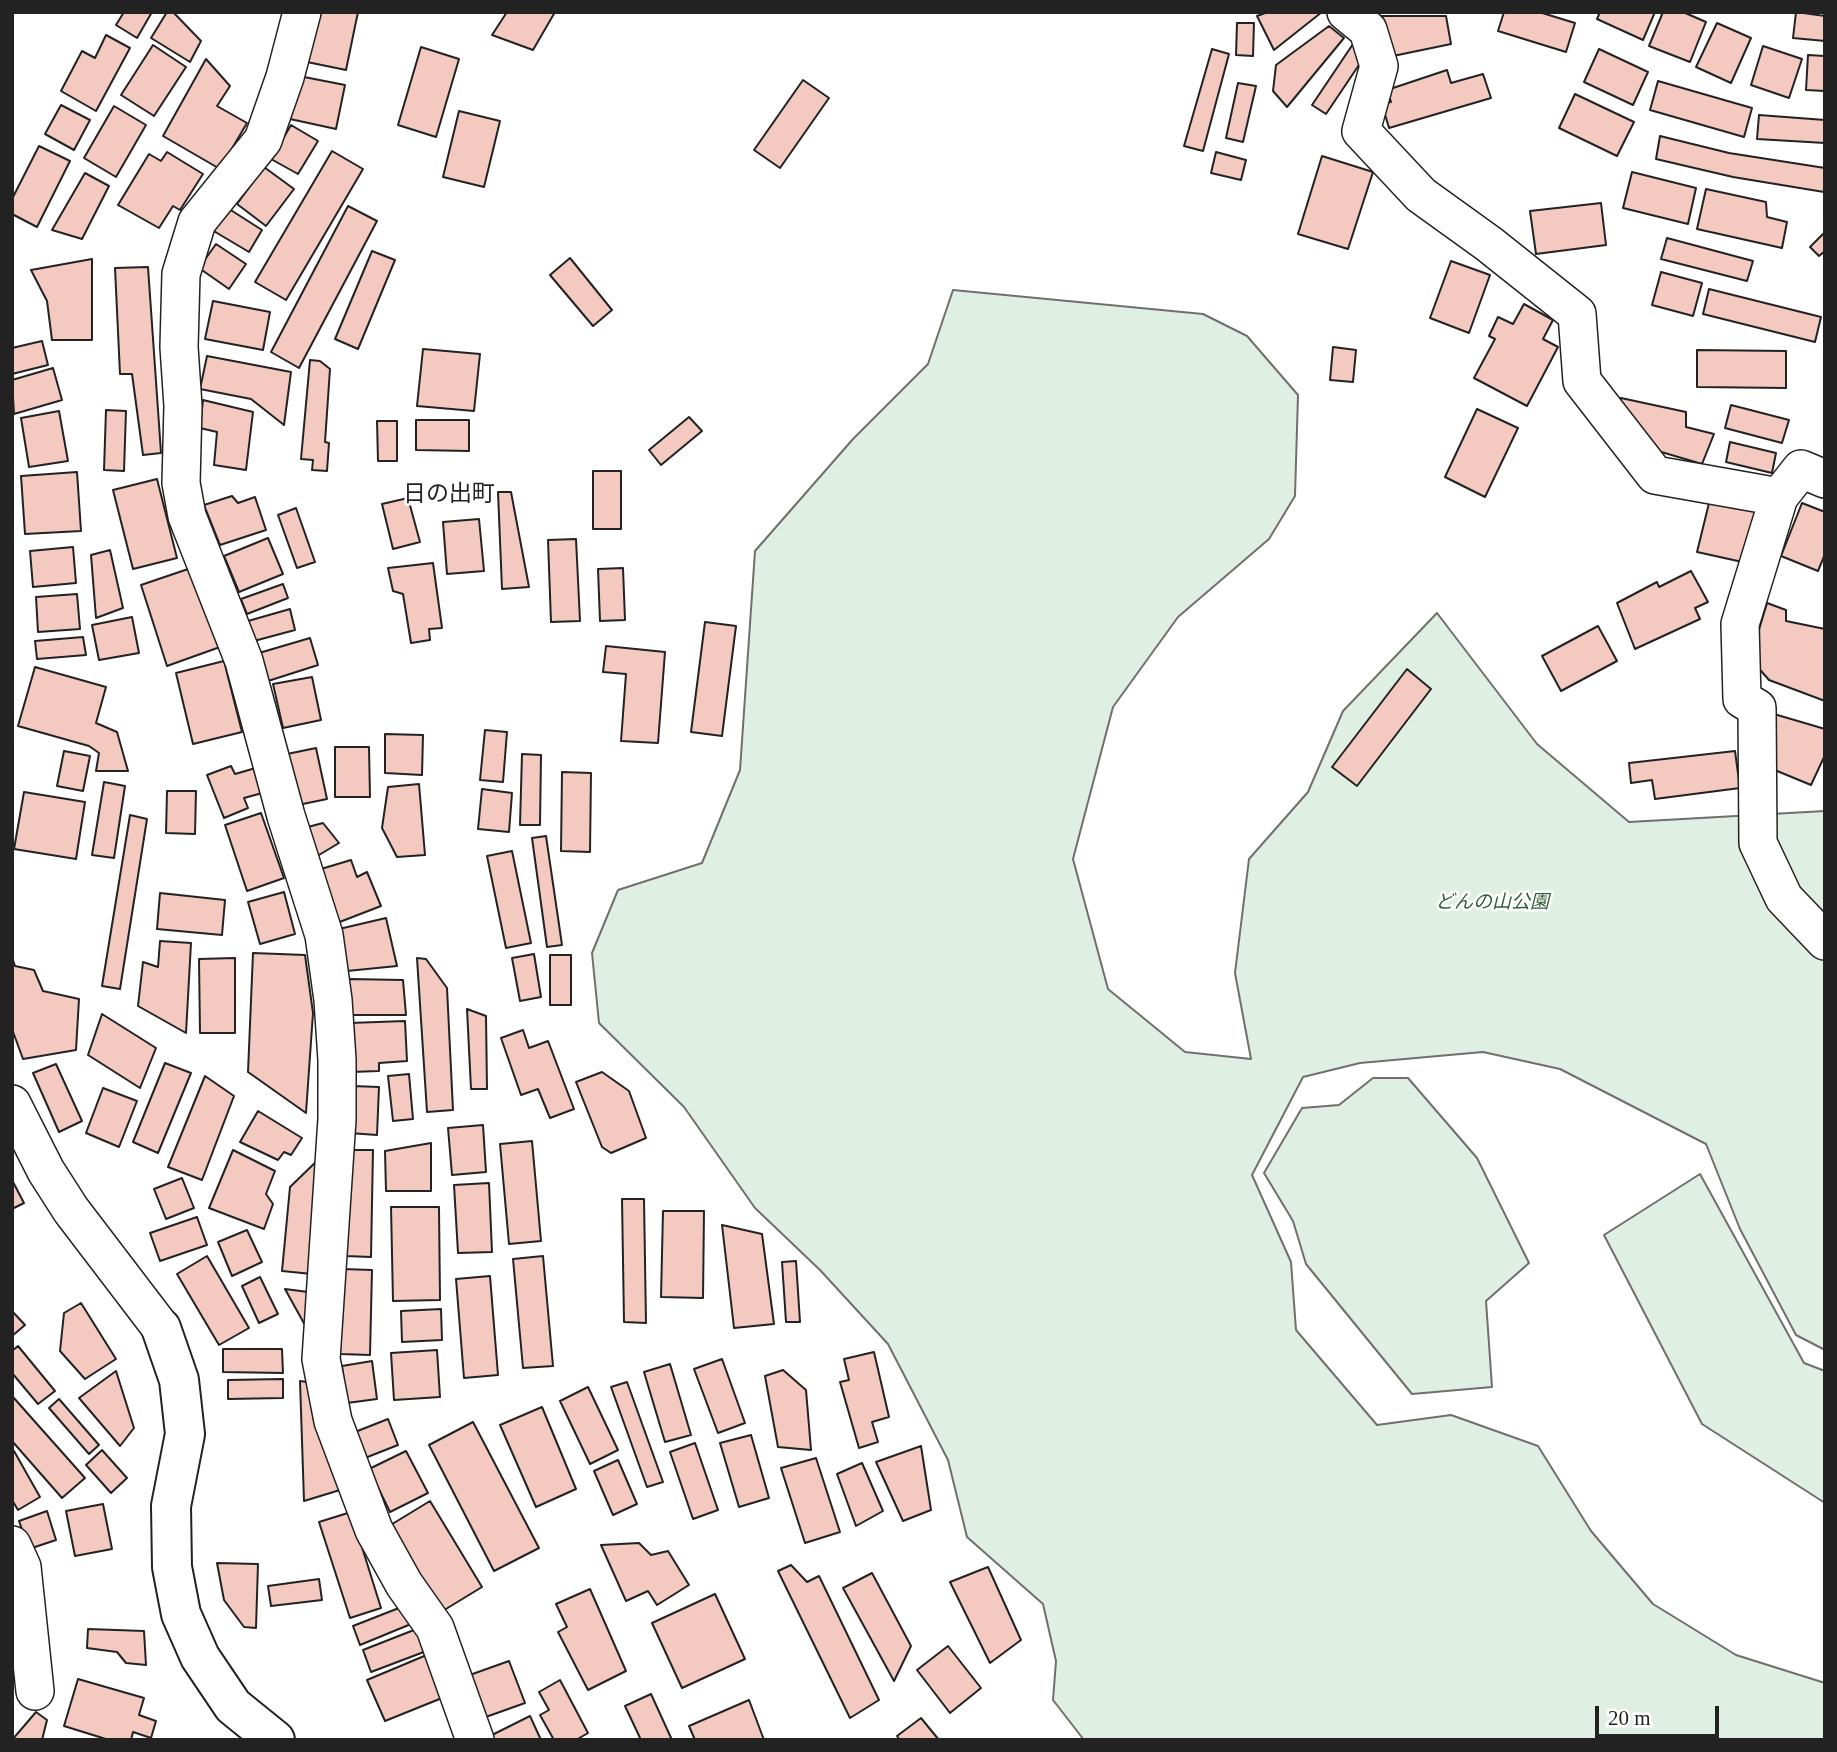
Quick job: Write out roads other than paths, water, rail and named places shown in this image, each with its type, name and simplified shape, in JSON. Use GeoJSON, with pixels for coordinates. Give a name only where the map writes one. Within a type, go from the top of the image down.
{"type":"FeatureCollection","features":[{"type":"Feature","properties":{"kind":"street"},"geometry":{"type":"LineString","coordinates":[[302,12],[285,77],[263,140],[197,222],[181,274],[181,483],[187,516],[244,661],[286,816],[324,935],[333,1000],[337,1119],[321,1359],[333,1421],[374,1530],[404,1584],[435,1628],[475,1740]]}},
{"type":"Feature","properties":{"kind":"street"},"geometry":{"type":"LineString","coordinates":[[1346,12],[1368,30],[1379,66],[1361,131],[1421,195],[1489,243],[1577,314],[1582,381],[1655,475],[1779,497]]}},
{"type":"Feature","properties":{"kind":"street"},"geometry":{"type":"LineString","coordinates":[[1825,479],[1801,469],[1779,497],[1741,624],[1742,699],[1757,708],[1758,843],[1784,898],[1825,941]]}},
{"type":"Feature","properties":{"kind":"street"},"geometry":{"type":"LineString","coordinates":[[12,1104],[46,1171],[71,1210],[161,1328],[179,1380],[186,1434],[171,1506],[172,1567],[181,1614],[200,1657],[233,1706],[275,1740]]}},
{"type":"Feature","properties":{"kind":"street"},"geometry":{"type":"LineString","coordinates":[[12,1545],[22,1567],[35,1690]]}},
{"type":"Feature","properties":{"kind":"district","name":"日の出町"},"geometry":{"type":"Point","coordinates":[449,492]}},
{"type":"Feature","properties":{"kind":"park label","name":"どんの山公園"},"geometry":{"type":"Point","coordinates":[1492,901]}}]}
